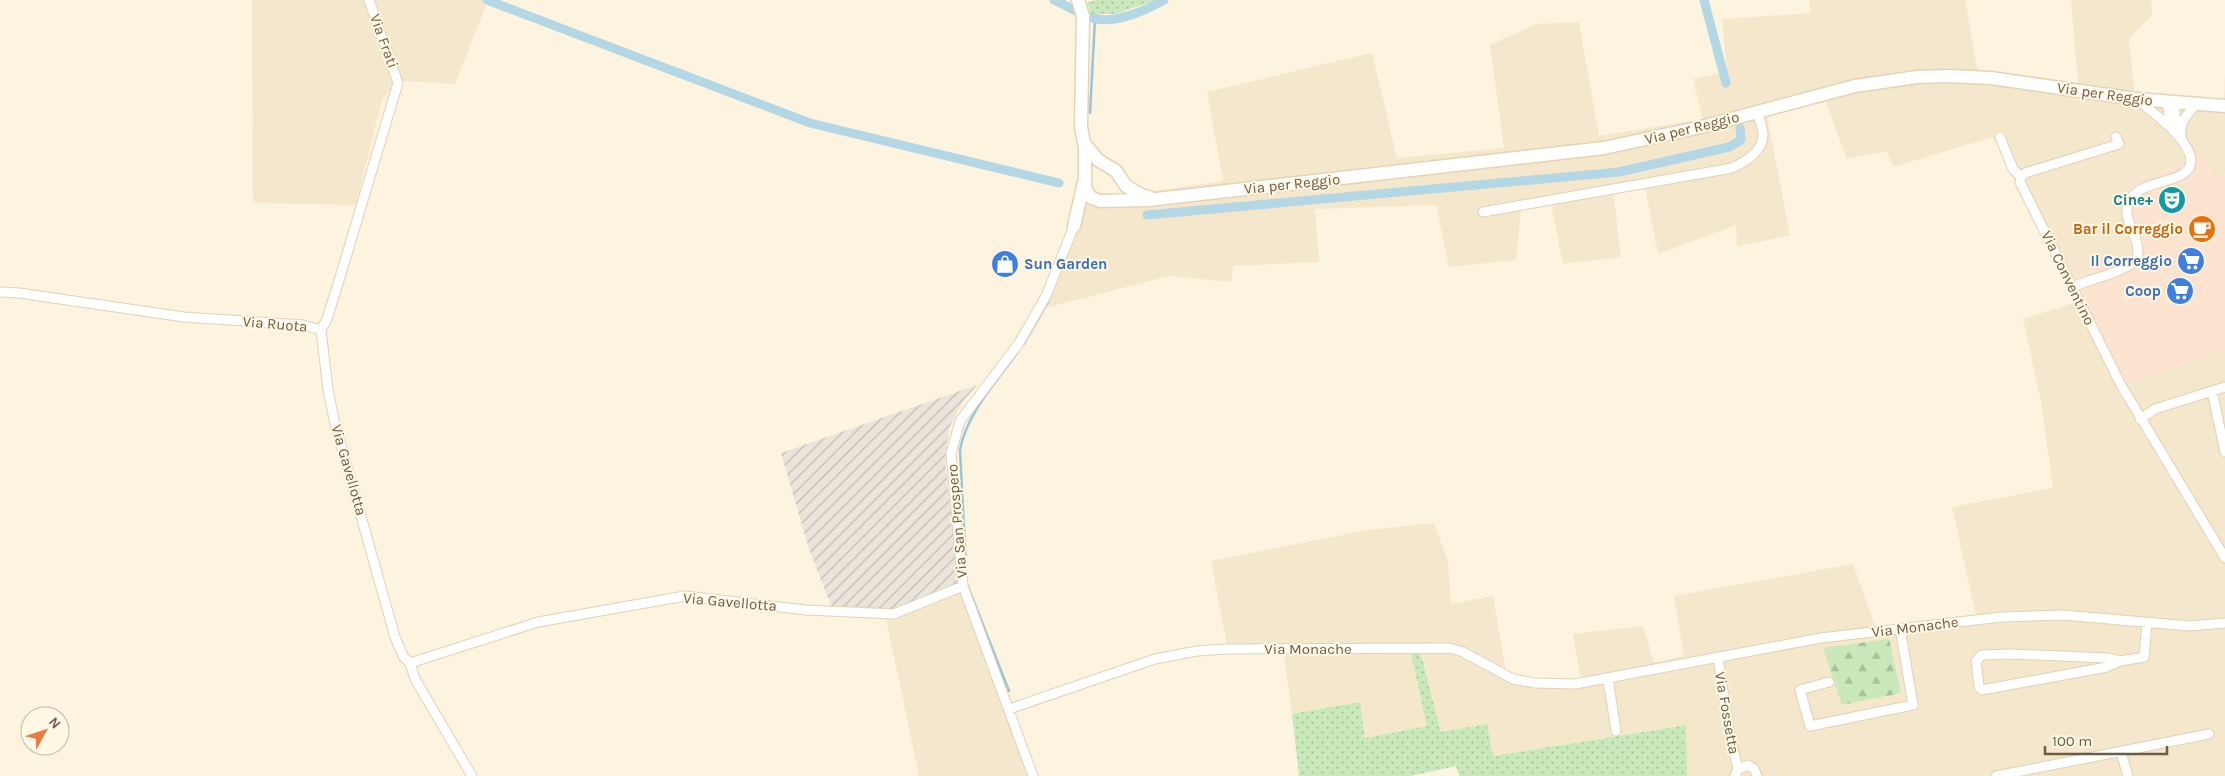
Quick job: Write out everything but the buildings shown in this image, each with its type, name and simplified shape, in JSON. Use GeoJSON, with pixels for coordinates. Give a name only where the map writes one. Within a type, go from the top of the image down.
{"type":"FeatureCollection","features":[{"type":"Feature","properties":{"kind":"main road"},"geometry":{"type":"LineString","coordinates":[[1079,1],[1083,23],[1081,127],[1085,188],[1090,197],[1104,201],[1116,195],[1120,180]]}},
{"type":"Feature","properties":{"kind":"main road","name":"Via per Reggio"},"geometry":{"type":"LineString","coordinates":[[1104,201],[1157,198],[1604,148],[1668,135],[1868,84],[1949,76],[1991,78],[2171,103],[2225,106]]}},
{"type":"Feature","properties":{"kind":"main road","name":"Via per Reggio"},"geometry":{"type":"LineString","coordinates":[[1083,140],[1094,156],[1116,171],[1120,180],[1137,193],[1157,198]]}},
{"type":"Feature","properties":{"kind":"main road"},"geometry":{"type":"LineString","coordinates":[[1085,179],[1097,166],[1107,166]]}},
{"type":"Feature","properties":{"kind":"main road","name":"Via San Prospero"},"geometry":{"type":"LineString","coordinates":[[1074,226],[1085,179]]}},
{"type":"Feature","properties":{"kind":"main road","name":"Via San Prospero"},"geometry":{"type":"LineString","coordinates":[[1074,226],[1084,212],[1104,201]]}},
{"type":"Feature","properties":{"kind":"street","name":"Via Frati"},"geometry":{"type":"LineString","coordinates":[[369,0],[398,82]]}},
{"type":"Feature","properties":{"kind":"street","name":"Via Ruota"},"geometry":{"type":"LineString","coordinates":[[0,292],[19,292],[175,316],[303,325],[321,330],[327,319],[341,274],[398,82]]}},
{"type":"Feature","properties":{"kind":"street"},"geometry":{"type":"LineString","coordinates":[[2136,99],[2177,131]]}},
{"type":"Feature","properties":{"kind":"street"},"geometry":{"type":"LineString","coordinates":[[2072,287],[2128,267],[2136,260],[2138,248],[2127,214],[2128,204],[2137,192],[2184,174],[2190,166],[2190,156],[2167,116],[2171,103]]}},
{"type":"Feature","properties":{"kind":"street"},"geometry":{"type":"LineString","coordinates":[[2177,131],[2184,118],[2195,105]]}},
{"type":"Feature","properties":{"kind":"street"},"geometry":{"type":"LineString","coordinates":[[1483,212],[1732,168],[1747,161],[1760,147],[1763,134],[1757,112]]}},
{"type":"Feature","properties":{"kind":"street","name":"Via Conventino"},"geometry":{"type":"LineString","coordinates":[[2000,137],[2013,169],[2021,177],[2020,182],[2140,419],[2184,486],[2224,554]]}},
{"type":"Feature","properties":{"kind":"street"},"geometry":{"type":"LineString","coordinates":[[2021,177],[2025,173],[2119,144],[2116,137]]}},
{"type":"Feature","properties":{"kind":"street","name":"Via San Prospero"},"geometry":{"type":"LineString","coordinates":[[1033,776],[963,586],[951,453],[960,421],[1019,343],[1046,296],[1074,226]]}},
{"type":"Feature","properties":{"kind":"street","name":"Via Gavellotta"},"geometry":{"type":"LineString","coordinates":[[321,330],[326,382],[335,424],[395,637],[403,656],[410,663],[416,679],[472,776]]}},
{"type":"Feature","properties":{"kind":"street"},"geometry":{"type":"LineString","coordinates":[[2140,419],[2155,409],[2225,387]]}},
{"type":"Feature","properties":{"kind":"street"},"geometry":{"type":"LineString","coordinates":[[2212,392],[2225,452]]}},
{"type":"Feature","properties":{"kind":"street","name":"Via Gavellotta"},"geometry":{"type":"LineString","coordinates":[[410,663],[538,622],[685,596],[806,610],[894,614],[963,586]]}},
{"type":"Feature","properties":{"kind":"street","name":"Via Monache"},"geometry":{"type":"LineString","coordinates":[[1009,709],[1155,659],[1206,650],[1442,648],[1463,652],[1502,675],[1524,682],[1575,684],[1821,638],[2001,617],[2063,615],[2190,626],[2225,623]]}},
{"type":"Feature","properties":{"kind":"street"},"geometry":{"type":"LineString","coordinates":[[2120,661],[2107,658],[2012,654],[1982,656],[1976,660],[1979,687],[1982,690],[2107,667],[2120,661],[2144,657],[2147,623]]}},
{"type":"Feature","properties":{"kind":"street"},"geometry":{"type":"LineString","coordinates":[[1828,682],[1800,690],[1810,726],[1914,705],[1900,628]]}},
{"type":"Feature","properties":{"kind":"street","name":"Via Fossetta"},"geometry":{"type":"LineString","coordinates":[[1718,657],[1736,772]]}},
{"type":"Feature","properties":{"kind":"street"},"geometry":{"type":"LineString","coordinates":[[1608,679],[1616,731]]}},
{"type":"Feature","properties":{"kind":"street"},"geometry":{"type":"LineString","coordinates":[[1996,776],[2209,734]]}},
{"type":"Feature","properties":{"kind":"street"},"geometry":{"type":"LineString","coordinates":[[2121,752],[2128,776]]}},
{"type":"Feature","properties":{"kind":"street","name":"Via Fossetta"},"geometry":{"type":"LineString","coordinates":[[1736,772],[1744,765],[1751,766],[1757,776]]}},
{"type":"Feature","properties":{"kind":"shaded area"},"geometry":{"type":"Polygon","coordinates":[[[252,0],[488,0],[455,84],[403,81],[382,99],[356,205],[253,203],[252,0]]]}},
{"type":"Feature","properties":{"kind":"shaded area"},"geometry":{"type":"Polygon","coordinates":[[[1809,0],[1965,0],[1978,74],[2078,84],[2071,0],[2151,0],[2152,15],[2129,38],[2134,91],[2224,100],[2225,74],[2225,175],[2216,177],[2163,174],[2127,188],[2136,251],[2064,282],[1993,137],[1893,167],[1887,151],[1847,159],[1822,92],[1766,110],[1790,235],[1737,247],[1736,225],[1658,254],[1644,181],[1613,190],[1621,257],[1563,264],[1551,204],[1521,210],[1516,260],[1449,267],[1436,205],[1315,209],[1319,262],[1233,266],[1231,282],[1169,276],[1033,311],[1088,203],[1098,199],[1223,181],[1207,92],[1372,53],[1397,158],[1504,148],[1490,45],[1537,24],[1579,22],[1599,136],[1703,119],[1693,79],[1727,72],[1722,19],[1810,13],[1809,0]]]}},
{"type":"Feature","properties":{"kind":"shaded area","name":"Il Correggio"},"geometry":{"type":"Polygon","coordinates":[[[2202,155],[2216,177],[2225,175],[2225,350],[2119,387],[2064,282],[2136,251],[2120,202],[2127,188],[2202,155]]]}},
{"type":"Feature","properties":{"kind":"shaded area"},"geometry":{"type":"Polygon","coordinates":[[[2074,303],[2119,387],[2225,350],[2225,776],[1687,776],[1685,725],[1492,756],[1441,732],[1421,649],[1410,651],[1427,726],[1365,738],[1359,702],[1292,714],[1283,647],[1227,646],[1211,561],[1368,530],[1434,523],[1448,562],[1451,604],[1493,596],[1506,671],[1522,679],[1581,680],[1573,634],[1643,626],[1654,663],[1684,656],[1674,596],[1853,564],[1876,630],[1976,616],[1952,507],[2053,488],[2041,401],[2023,319],[2074,303]]]}},
{"type":"Feature","properties":{"kind":"shaded area"},"geometry":{"type":"Polygon","coordinates":[[[977,385],[961,404],[949,428],[945,462],[955,544],[966,586],[885,614],[832,608],[809,549],[781,453],[977,385]]]}},
{"type":"Feature","properties":{"kind":"shaded area"},"geometry":{"type":"Polygon","coordinates":[[[966,586],[1029,776],[919,776],[885,614],[966,586]]]}},
{"type":"Feature","properties":{"kind":"green space"},"geometry":{"type":"Polygon","coordinates":[[[1097,0],[1156,0],[1115,14],[1091,14],[1087,2],[1097,0]]]}},
{"type":"Feature","properties":{"kind":"green space"},"geometry":{"type":"Polygon","coordinates":[[[1889,639],[1901,693],[1842,705],[1823,648],[1889,639]]]}},
{"type":"Feature","properties":{"kind":"green space"},"geometry":{"type":"Polygon","coordinates":[[[1420,649],[1441,732],[1487,724],[1493,756],[1686,725],[1687,776],[1459,776],[1456,766],[1411,776],[1299,776],[1292,714],[1360,702],[1365,738],[1427,726],[1410,650],[1420,649]]]}},
{"type":"Feature","properties":{"kind":"waterway"},"geometry":{"type":"LineString","coordinates":[[487,0],[810,123],[1059,183]]}},
{"type":"Feature","properties":{"kind":"waterway"},"geometry":{"type":"LineString","coordinates":[[1054,0],[1089,17],[1108,20],[1138,13],[1164,0]]}},
{"type":"Feature","properties":{"kind":"waterway"},"geometry":{"type":"LineString","coordinates":[[1704,0],[1726,83]]}},
{"type":"Feature","properties":{"kind":"waterway"},"geometry":{"type":"LineString","coordinates":[[1090,113],[1095,19]]}},
{"type":"Feature","properties":{"kind":"waterway"},"geometry":{"type":"LineString","coordinates":[[1147,215],[1619,172],[1729,147],[1741,140],[1740,128]]}},
{"type":"Feature","properties":{"kind":"waterway"},"geometry":{"type":"LineString","coordinates":[[1023,345],[1049,300]]}},
{"type":"Feature","properties":{"kind":"waterway"},"geometry":{"type":"LineString","coordinates":[[966,568],[960,450],[975,411],[1017,353]]}},
{"type":"Feature","properties":{"kind":"waterway"},"geometry":{"type":"LineString","coordinates":[[967,584],[1009,691]]}},
{"type":"Feature","properties":{"kind":"place","name":"Cine+"},"geometry":{"type":"Point","coordinates":[2172,200]}},
{"type":"Feature","properties":{"kind":"place","name":"Bar il Correggio"},"geometry":{"type":"Point","coordinates":[2202,229]}},
{"type":"Feature","properties":{"kind":"place","name":"Il Correggio"},"geometry":{"type":"Point","coordinates":[2191,261]}},
{"type":"Feature","properties":{"kind":"place","name":"Sun Garden"},"geometry":{"type":"Point","coordinates":[1005,264]}},
{"type":"Feature","properties":{"kind":"place","name":"Coop"},"geometry":{"type":"Point","coordinates":[2180,291]}}]}
